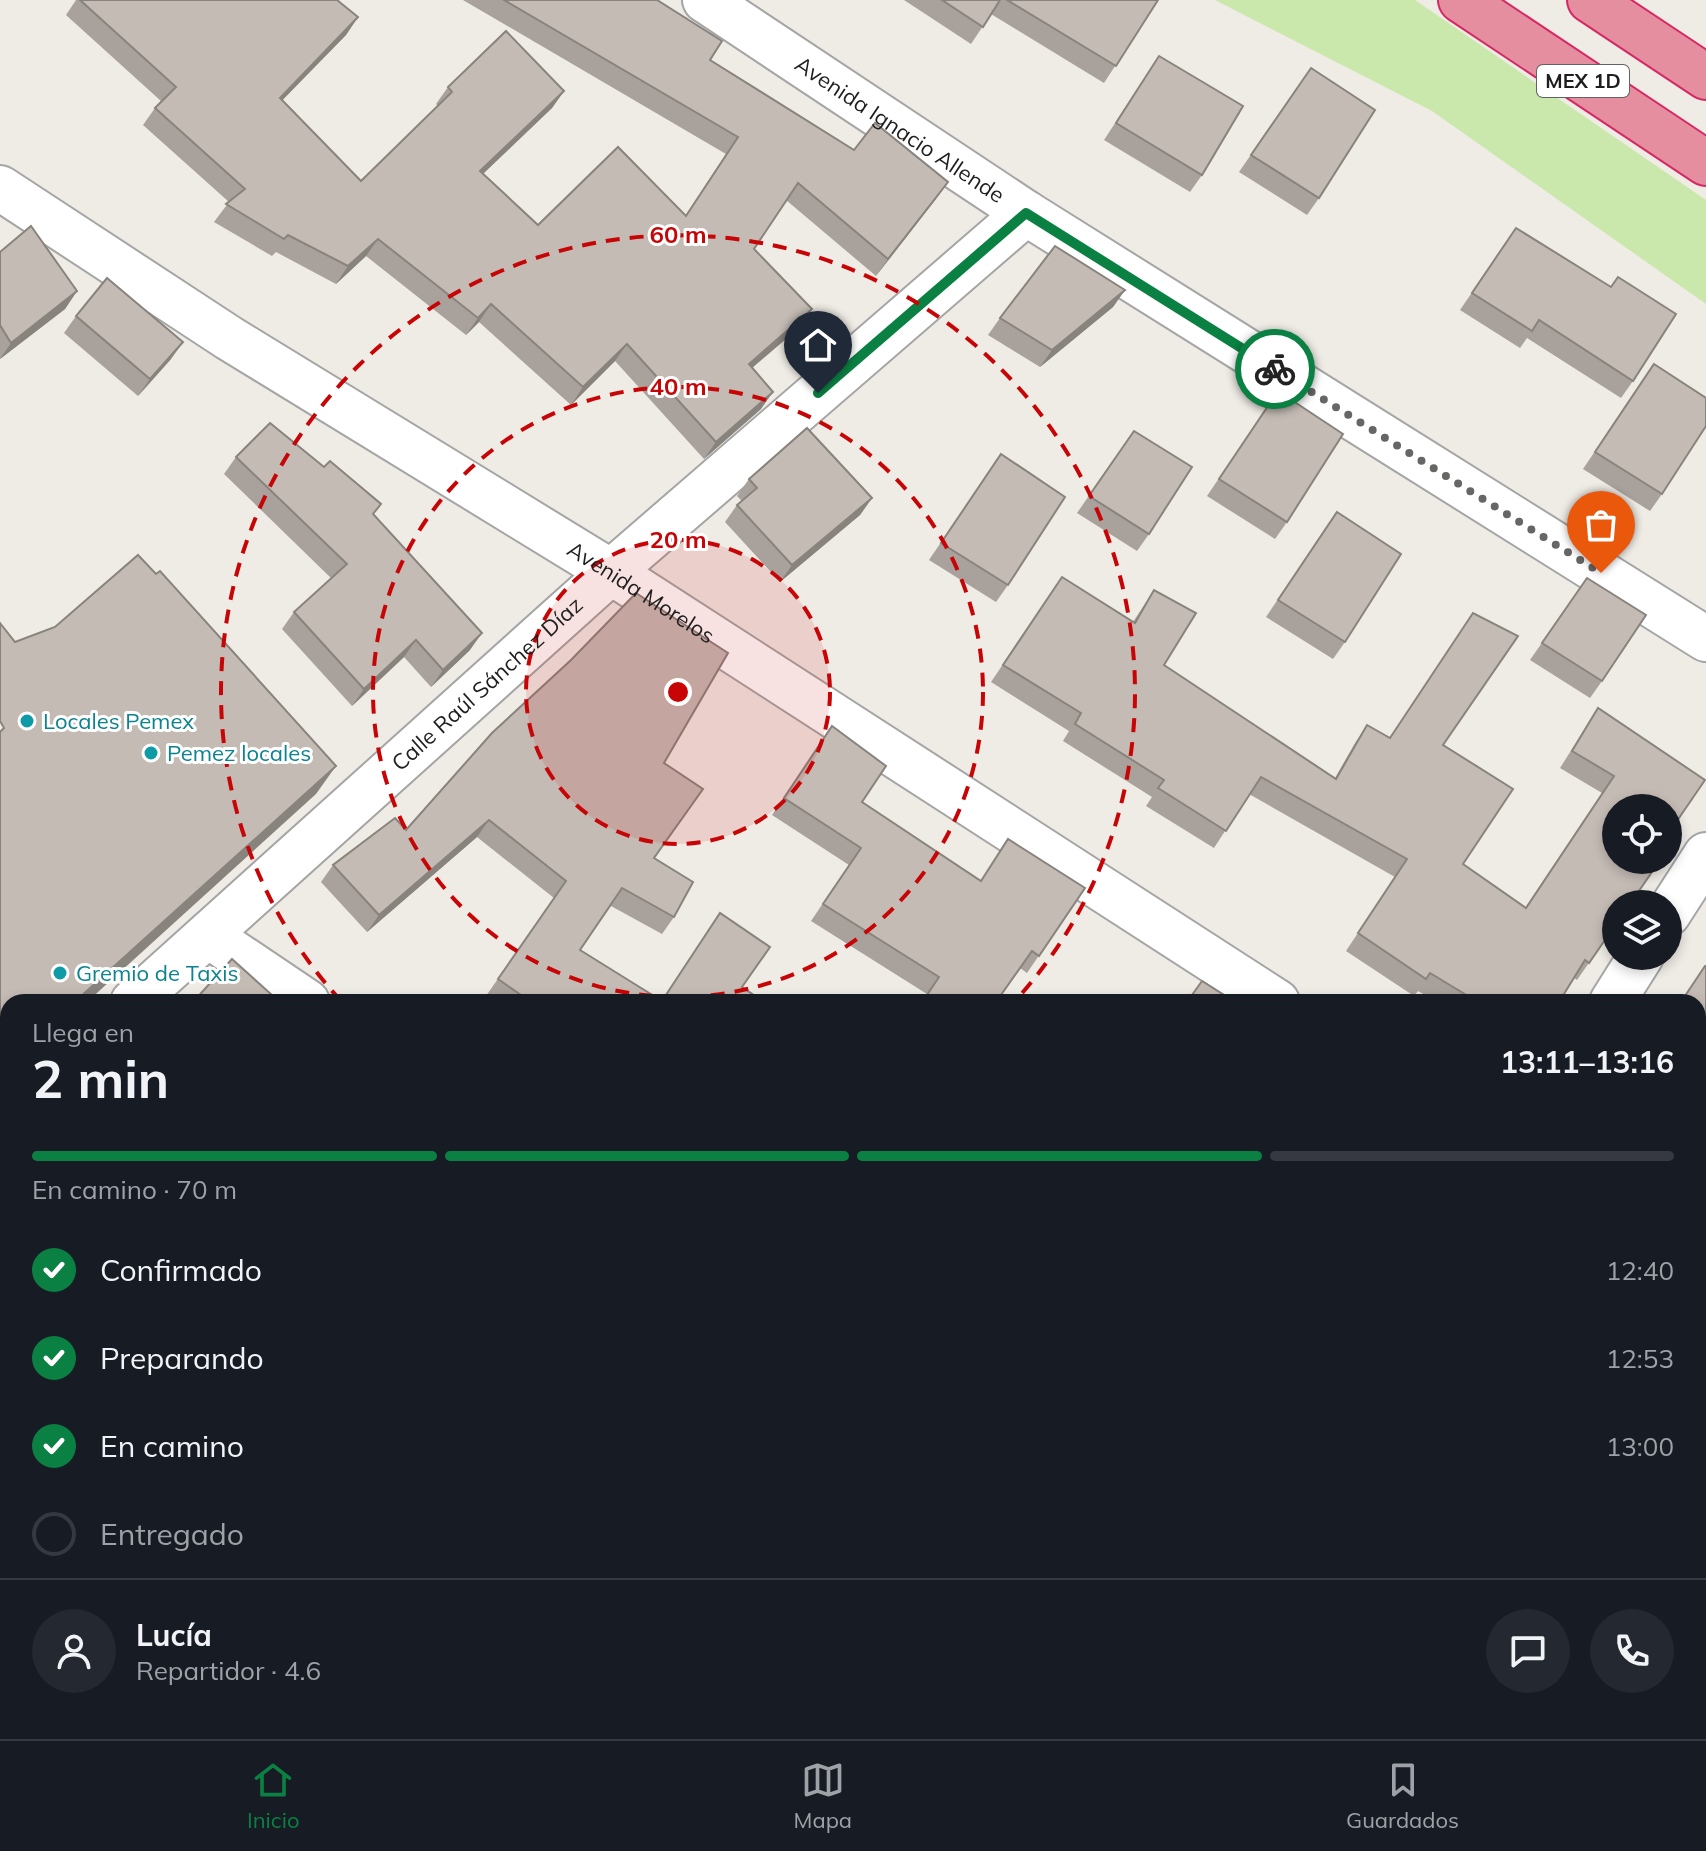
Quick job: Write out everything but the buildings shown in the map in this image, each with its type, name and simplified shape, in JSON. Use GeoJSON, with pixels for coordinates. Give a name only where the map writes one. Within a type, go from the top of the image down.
{"type":"FeatureCollection","features":[{"type":"Feature","properties":{"kind":"highway","name":"MEX 1D"},"geometry":{"type":"LineString","coordinates":[[1461,0],[1706,163]]}},
{"type":"Feature","properties":{"kind":"highway","name":"MEX 1D"},"geometry":{"type":"LineString","coordinates":[[1590,0],[1706,77]]}},
{"type":"Feature","properties":{"kind":"street","name":"Avenida Ignacio Allende"},"geometry":{"type":"LineString","coordinates":[[705,0],[1026,213],[1706,639]]}},
{"type":"Feature","properties":{"kind":"street","name":"Avenida Morelos"},"geometry":{"type":"LineString","coordinates":[[0,188],[229,338],[611,572],[1265,994]]}},
{"type":"Feature","properties":{"kind":"street","name":"Calle Raúl Sánchez Díaz"},"geometry":{"type":"LineString","coordinates":[[142,994],[611,572],[1026,213]]}},
{"type":"Feature","properties":{"kind":"street"},"geometry":{"type":"LineString","coordinates":[[1682,892],[1706,855]]}},
{"type":"Feature","properties":{"kind":"street"},"geometry":{"type":"LineString","coordinates":[[209,936],[295,994]]}},
{"type":"Feature","properties":{"kind":"street"},"geometry":{"type":"LineString","coordinates":[[1617,994],[1632,970]]}},
{"type":"Feature","properties":{"kind":"green space"},"geometry":{"type":"Polygon","coordinates":[[[1215,0],[1415,0],[1706,200],[1706,304],[1432,111],[1215,0]]]}},
{"type":"Feature","properties":{"kind":"way so far"},"geometry":{"type":"LineString","coordinates":[[1275,369],[1601,573]]}},
{"type":"Feature","properties":{"kind":"place","name":"Locales Pemex"},"geometry":{"type":"Point","coordinates":[27,721]}},
{"type":"Feature","properties":{"kind":"place","name":"Pemez locales"},"geometry":{"type":"Point","coordinates":[151,753]}},
{"type":"Feature","properties":{"kind":"place","name":"Gremio de Taxis"},"geometry":{"type":"Point","coordinates":[60,973]}},
{"type":"Feature","properties":{"kind":"route"},"geometry":{"type":"LineString","coordinates":[[818,393],[1026,213],[1275,369]]}}]}
